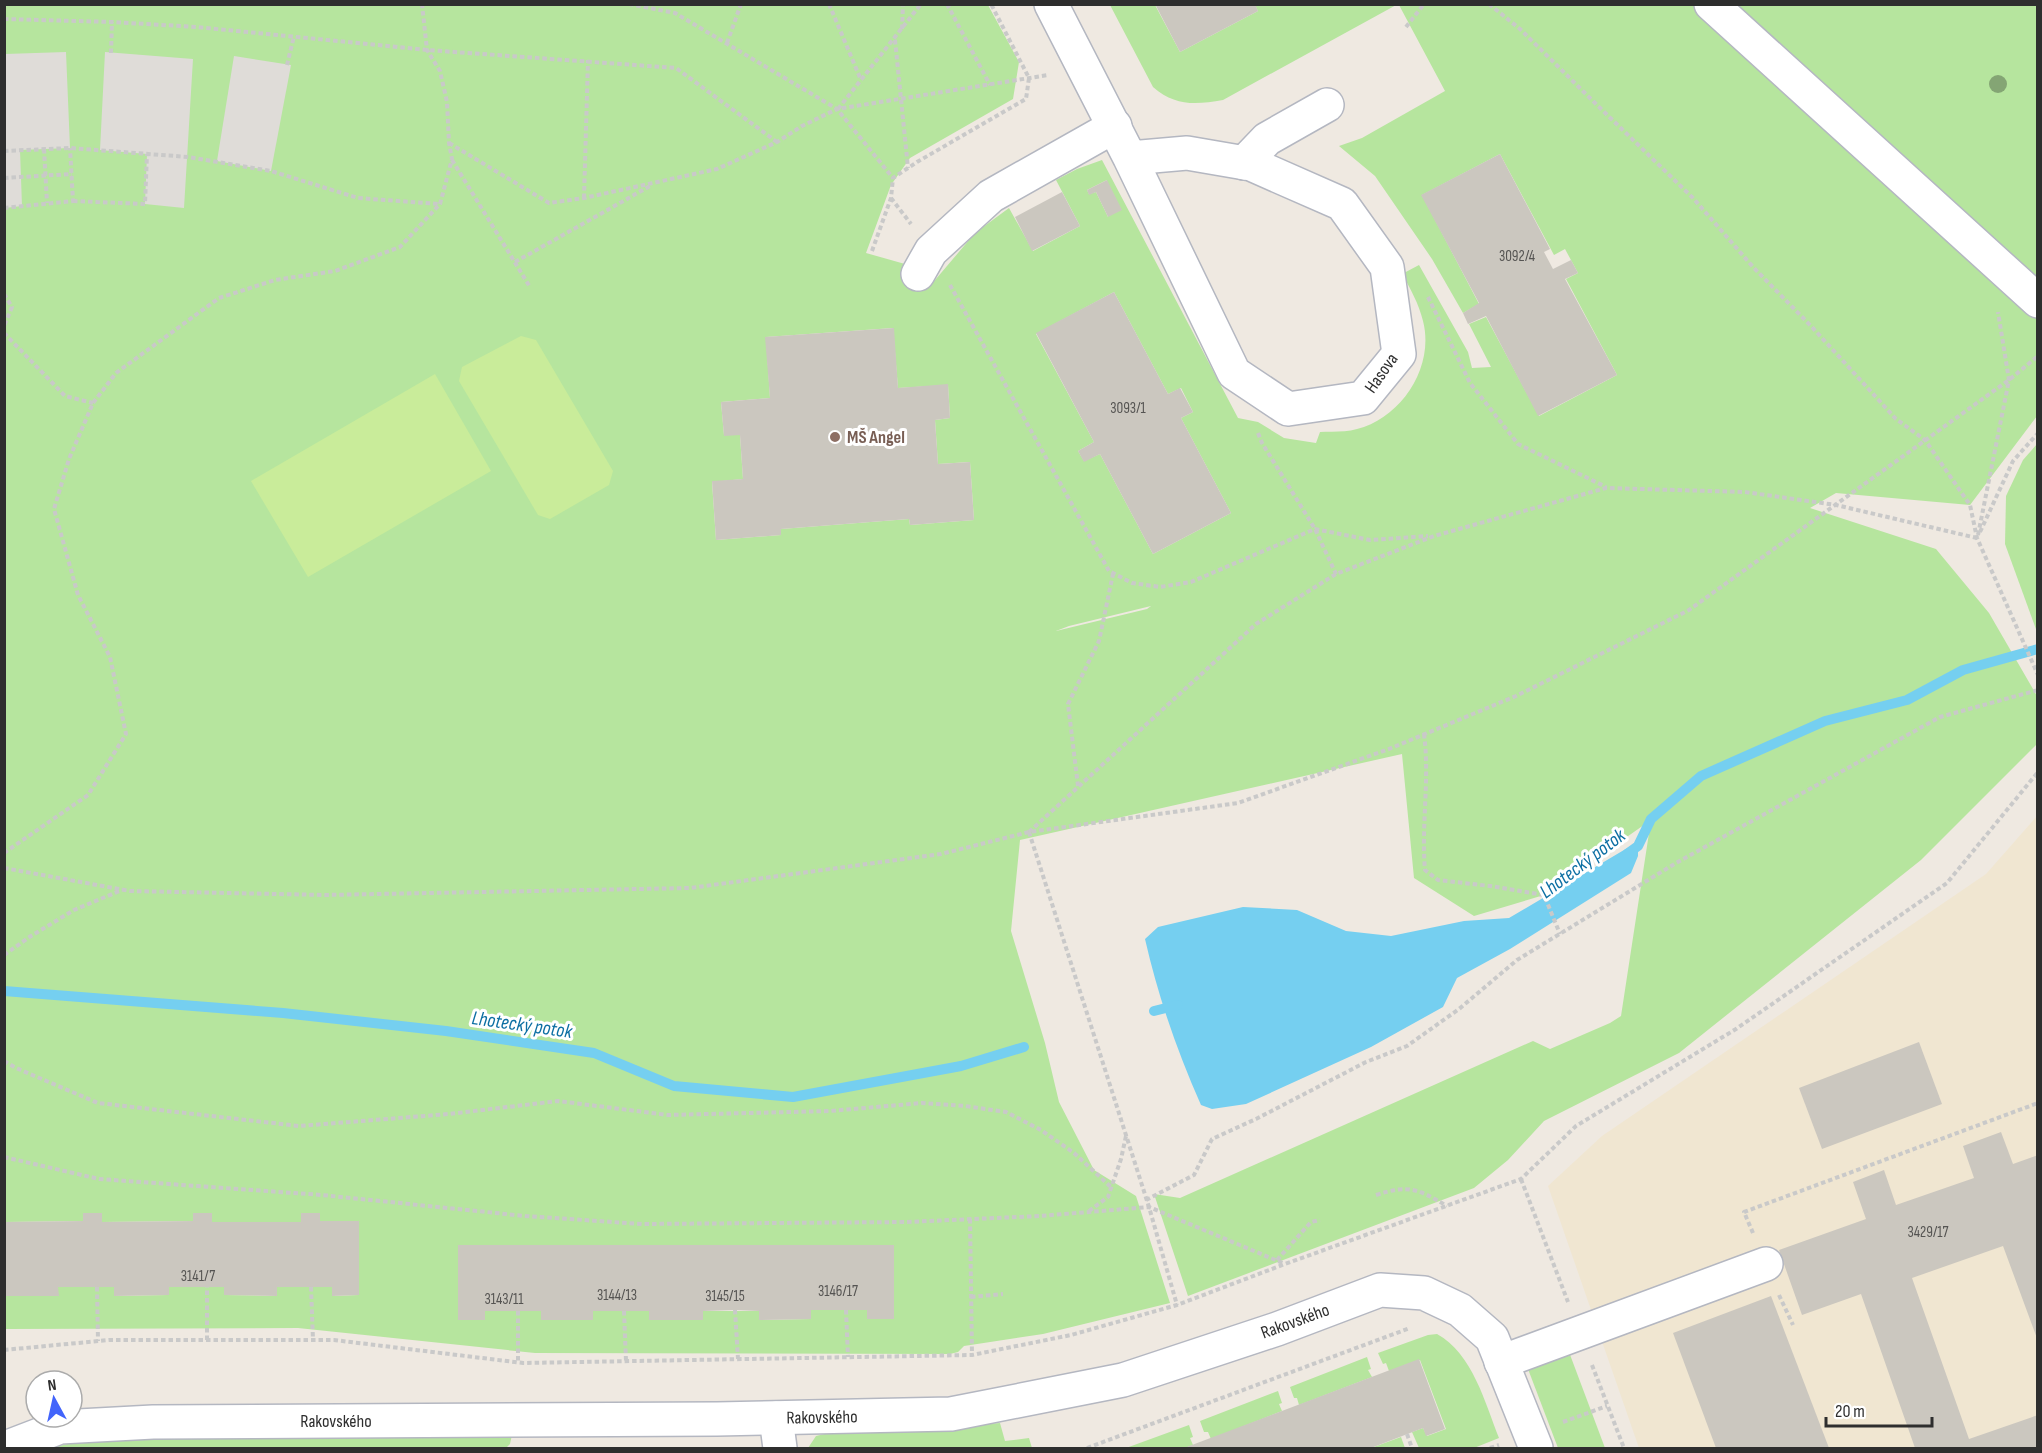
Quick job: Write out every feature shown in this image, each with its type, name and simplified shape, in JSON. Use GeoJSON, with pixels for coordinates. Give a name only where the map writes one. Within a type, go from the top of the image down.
{"type":"FeatureCollection","features":[{"type":"Feature","properties":{"kind":"street","name":"Hasova"},"geometry":{"type":"LineString","coordinates":[[1051,4],[1115,126],[1130,158],[1234,373],[1288,409],[1363,398],[1399,354],[1387,267],[1342,204],[1251,164],[1187,153],[1130,158]]}},
{"type":"Feature","properties":{"kind":"street"},"geometry":{"type":"LineString","coordinates":[[1711,4],[2037,301]]}},
{"type":"Feature","properties":{"kind":"street"},"geometry":{"type":"LineString","coordinates":[[1244,163],[1267,139],[1328,105]]}},
{"type":"Feature","properties":{"kind":"street"},"geometry":{"type":"LineString","coordinates":[[924,263],[991,196],[1115,126]]}},
{"type":"Feature","properties":{"kind":"street"},"geometry":{"type":"LineString","coordinates":[[1501,1362],[1766,1264]]}},
{"type":"Feature","properties":{"kind":"street","name":"Rakovského"},"geometry":{"type":"LineString","coordinates":[[5,1449],[60,1427],[153,1422],[778,1433],[951,1414],[1123,1380],[1277,1329],[1380,1290],[1424,1293],[1460,1310],[1492,1338],[1536,1449]]}},
{"type":"Feature","properties":{"kind":"path"},"geometry":{"type":"LineString","coordinates":[[422,4],[427,50],[440,71],[447,102],[448,143],[452,159],[530,287]]}},
{"type":"Feature","properties":{"kind":"path"},"geometry":{"type":"LineString","coordinates":[[629,4],[675,12],[837,109],[893,178],[891,198],[872,251]]}},
{"type":"Feature","properties":{"kind":"path"},"geometry":{"type":"LineString","coordinates":[[727,43],[741,4]]}},
{"type":"Feature","properties":{"kind":"path"},"geometry":{"type":"LineString","coordinates":[[829,4],[861,80]]}},
{"type":"Feature","properties":{"kind":"path"},"geometry":{"type":"LineString","coordinates":[[902,30],[903,4]]}},
{"type":"Feature","properties":{"kind":"path"},"geometry":{"type":"LineString","coordinates":[[837,109],[921,4]]}},
{"type":"Feature","properties":{"kind":"path"},"geometry":{"type":"LineString","coordinates":[[947,4],[990,85]]}},
{"type":"Feature","properties":{"kind":"path"},"geometry":{"type":"LineString","coordinates":[[893,178],[1026,99],[1029,78],[991,4]]}},
{"type":"Feature","properties":{"kind":"path"},"geometry":{"type":"LineString","coordinates":[[1406,27],[1424,4]]}},
{"type":"Feature","properties":{"kind":"path"},"geometry":{"type":"LineString","coordinates":[[1489,4],[1520,29],[1693,198],[1896,419],[1925,440],[1970,505],[1977,538],[2037,675]]}},
{"type":"Feature","properties":{"kind":"path"},"geometry":{"type":"LineString","coordinates":[[4,20],[112,22],[197,27],[427,50],[675,68],[777,142]]}},
{"type":"Feature","properties":{"kind":"path"},"geometry":{"type":"LineString","coordinates":[[111,52],[112,22]]}},
{"type":"Feature","properties":{"kind":"path"},"geometry":{"type":"LineString","coordinates":[[287,65],[294,36]]}},
{"type":"Feature","properties":{"kind":"path"},"geometry":{"type":"LineString","coordinates":[[895,39],[908,168]]}},
{"type":"Feature","properties":{"kind":"path"},"geometry":{"type":"LineString","coordinates":[[584,198],[588,60]]}},
{"type":"Feature","properties":{"kind":"path"},"geometry":{"type":"LineString","coordinates":[[448,143],[549,203],[584,198],[717,169],[777,142],[802,126],[837,109],[1084,69]]}},
{"type":"Feature","properties":{"kind":"path"},"geometry":{"type":"LineString","coordinates":[[4,151],[70,147],[217,161],[271,171],[358,198],[440,204]]}},
{"type":"Feature","properties":{"kind":"path"},"geometry":{"type":"LineString","coordinates":[[70,147],[73,201]]}},
{"type":"Feature","properties":{"kind":"path"},"geometry":{"type":"LineString","coordinates":[[44,149],[46,203]]}},
{"type":"Feature","properties":{"kind":"path"},"geometry":{"type":"LineString","coordinates":[[4,208],[73,201],[145,204],[147,154]]}},
{"type":"Feature","properties":{"kind":"path"},"geometry":{"type":"LineString","coordinates":[[4,853],[88,795],[126,734],[110,657],[78,595],[54,509],[69,459],[93,403],[116,373],[219,298],[275,280],[335,271],[400,248],[440,204],[452,159]]}},
{"type":"Feature","properties":{"kind":"path"},"geometry":{"type":"LineString","coordinates":[[4,178],[72,174]]}},
{"type":"Feature","properties":{"kind":"path"},"geometry":{"type":"LineString","coordinates":[[515,262],[655,183]]}},
{"type":"Feature","properties":{"kind":"path"},"geometry":{"type":"LineString","coordinates":[[891,198],[924,263],[1109,571],[1113,574],[1132,583],[1160,587],[1191,582],[1315,529],[1370,540],[1434,536]]}},
{"type":"Feature","properties":{"kind":"path"},"geometry":{"type":"LineString","coordinates":[[1977,538],[2009,380],[1989,257]]}},
{"type":"Feature","properties":{"kind":"path"},"geometry":{"type":"LineString","coordinates":[[4,294],[12,307],[4,326]]}},
{"type":"Feature","properties":{"kind":"path"},"geometry":{"type":"LineString","coordinates":[[4,333],[64,396],[93,403]]}},
{"type":"Feature","properties":{"kind":"path"},"geometry":{"type":"LineString","coordinates":[[4,868],[122,890],[325,895],[690,888],[941,854],[1029,832],[1238,803],[1389,749],[1516,696],[1689,610],[2009,380],[2037,356]]}},
{"type":"Feature","properties":{"kind":"path"},"geometry":{"type":"LineString","coordinates":[[1254,423],[1262,443],[1315,529],[1336,574]]}},
{"type":"Feature","properties":{"kind":"path"},"geometry":{"type":"LineString","coordinates":[[1977,538],[2013,461],[2037,433]]}},
{"type":"Feature","properties":{"kind":"path"},"geometry":{"type":"LineString","coordinates":[[1029,832],[1256,624],[1336,574],[1434,536],[1606,488],[1744,492],[1836,505],[1977,538]]}},
{"type":"Feature","properties":{"kind":"path"},"geometry":{"type":"LineString","coordinates":[[1078,786],[1068,704],[1099,641],[1113,574]]}},
{"type":"Feature","properties":{"kind":"path"},"geometry":{"type":"LineString","coordinates":[[1146,1200],[1194,1175],[1212,1139],[1366,1062],[1407,1046],[1459,1009],[1517,960],[1676,863],[1940,717],[2037,690]]}},
{"type":"Feature","properties":{"kind":"path"},"geometry":{"type":"LineString","coordinates":[[1424,734],[1427,758],[1422,840],[1425,870],[1438,880],[1544,895],[1560,933]]}},
{"type":"Feature","properties":{"kind":"path"},"geometry":{"type":"LineString","coordinates":[[4,1350],[98,1341],[334,1340],[518,1362],[972,1355],[1071,1335],[1177,1305],[1521,1179],[1576,1126],[1736,1029],[1947,883],[2037,772]]}},
{"type":"Feature","properties":{"kind":"path"},"geometry":{"type":"LineString","coordinates":[[1029,832],[1149,1207],[1177,1305]]}},
{"type":"Feature","properties":{"kind":"path"},"geometry":{"type":"LineString","coordinates":[[4,955],[74,910],[122,890]]}},
{"type":"Feature","properties":{"kind":"path"},"geometry":{"type":"LineString","coordinates":[[4,1061],[98,1103],[299,1126],[449,1114],[558,1101],[668,1115],[830,1111],[922,1103],[965,1106],[1006,1112],[1041,1130],[1074,1153],[1112,1188]]}},
{"type":"Feature","properties":{"kind":"path"},"geometry":{"type":"LineString","coordinates":[[1793,1325],[1744,1212],[2037,1103]]}},
{"type":"Feature","properties":{"kind":"path"},"geometry":{"type":"LineString","coordinates":[[1087,1212],[1099,1206],[1108,1197],[1121,1159],[1126,1135]]}},
{"type":"Feature","properties":{"kind":"path"},"geometry":{"type":"LineString","coordinates":[[4,1157],[99,1179],[642,1224],[907,1222],[1149,1207],[1286,1264]]}},
{"type":"Feature","properties":{"kind":"path"},"geometry":{"type":"LineString","coordinates":[[1521,1179],[1569,1302]]}},
{"type":"Feature","properties":{"kind":"path"},"geometry":{"type":"LineString","coordinates":[[1376,1195],[1396,1188],[1422,1191],[1447,1206]]}},
{"type":"Feature","properties":{"kind":"path"},"geometry":{"type":"LineString","coordinates":[[970,1219],[972,1355]]}},
{"type":"Feature","properties":{"kind":"path"},"geometry":{"type":"LineString","coordinates":[[1277,1260],[1311,1222],[1320,1220]]}},
{"type":"Feature","properties":{"kind":"path"},"geometry":{"type":"LineString","coordinates":[[97,1287],[98,1341]]}},
{"type":"Feature","properties":{"kind":"path"},"geometry":{"type":"LineString","coordinates":[[207,1287],[207,1340]]}},
{"type":"Feature","properties":{"kind":"path"},"geometry":{"type":"LineString","coordinates":[[311,1287],[313,1340]]}},
{"type":"Feature","properties":{"kind":"path"},"geometry":{"type":"LineString","coordinates":[[971,1297],[1003,1294]]}},
{"type":"Feature","properties":{"kind":"path"},"geometry":{"type":"LineString","coordinates":[[735,1310],[738,1359]]}},
{"type":"Feature","properties":{"kind":"path"},"geometry":{"type":"LineString","coordinates":[[846,1310],[848,1357]]}},
{"type":"Feature","properties":{"kind":"path"},"geometry":{"type":"LineString","coordinates":[[1087,1449],[1460,1310]]}},
{"type":"Feature","properties":{"kind":"path"},"geometry":{"type":"LineString","coordinates":[[518,1311],[518,1362]]}},
{"type":"Feature","properties":{"kind":"path"},"geometry":{"type":"LineString","coordinates":[[624,1311],[626,1361]]}},
{"type":"Feature","properties":{"kind":"path"},"geometry":{"type":"LineString","coordinates":[[1589,1355],[1624,1449]]}},
{"type":"Feature","properties":{"kind":"path"},"geometry":{"type":"LineString","coordinates":[[1562,1422],[1607,1406]]}},
{"type":"Feature","properties":{"kind":"path"},"geometry":{"type":"LineString","coordinates":[[1407,1434],[1412,1449]]}},
{"type":"Feature","properties":{"kind":"shaded area"},"geometry":{"type":"Polygon","coordinates":[[[66,52],[70,148],[20,150],[22,206],[5,208],[5,54],[66,52]]]}},
{"type":"Feature","properties":{"kind":"shaded area"},"geometry":{"type":"Polygon","coordinates":[[[105,52],[193,59],[184,208],[145,204],[147,154],[100,150],[105,52]]]}},
{"type":"Feature","properties":{"kind":"shaded area"},"geometry":{"type":"Polygon","coordinates":[[[234,56],[291,65],[271,171],[217,161],[234,56]]]}},
{"type":"Feature","properties":{"kind":"shaded area"},"geometry":{"type":"Polygon","coordinates":[[[2037,816],[2037,1448],[1639,1448],[1548,1186],[1602,1136],[1986,874],[2037,816]]]}},
{"type":"Feature","properties":{"kind":"green space"},"geometry":{"type":"Polygon","coordinates":[[[1398,4],[1223,100],[1203,103],[1177,101],[1153,87],[1110,5],[1155,5],[1180,52],[1258,11],[1255,5],[1398,4]]]}},
{"type":"Feature","properties":{"kind":"green space"},"geometry":{"type":"Polygon","coordinates":[[[5,5],[988,5],[1019,62],[1013,99],[910,158],[891,185],[866,253],[905,264],[930,286],[975,233],[1009,208],[1033,251],[1080,226],[1056,180],[1102,160],[1238,418],[1258,422],[1284,438],[1316,443],[1320,432],[1352,430],[1373,423],[1388,414],[1411,388],[1424,356],[1425,338],[1419,308],[1402,274],[1419,265],[1468,352],[1472,368],[1491,367],[1469,324],[1486,317],[1539,416],[1617,375],[1566,279],[1578,273],[1565,249],[1554,255],[1500,154],[1422,195],[1479,304],[1463,313],[1432,259],[1375,176],[1339,146],[1362,138],[1445,91],[1399,5],[2037,5],[2037,416],[1970,505],[1836,493],[1810,508],[1936,549],[1989,613],[2037,696],[2037,744],[1921,860],[1679,1053],[1544,1121],[1508,1160],[1474,1188],[1188,1296],[1154,1194],[1180,1198],[1533,1041],[1550,1049],[1621,1016],[1651,820],[1544,895],[1474,916],[1414,878],[1402,754],[1020,840],[1011,931],[1045,1043],[1059,1102],[1094,1170],[1136,1196],[1170,1303],[1043,1334],[964,1346],[958,1352],[950,1354],[535,1353],[298,1328],[5,1329],[5,1287],[6,1296],[58,1296],[58,1287],[114,1287],[114,1296],[168,1295],[169,1287],[224,1287],[225,1295],[276,1296],[277,1287],[332,1287],[333,1296],[359,1295],[359,1221],[320,1221],[320,1213],[301,1213],[301,1222],[212,1222],[212,1213],[194,1213],[193,1221],[102,1222],[102,1213],[84,1213],[83,1221],[5,1222],[5,5]],[[1107,180],[1087,190],[1089,194],[1096,192],[1108,217],[1107,180]],[[1114,292],[1036,334],[1094,442],[1078,451],[1084,461],[1100,454],[1153,554],[1231,513],[1181,418],[1193,412],[1181,388],[1168,394],[1114,292]],[[893,328],[766,337],[770,398],[721,402],[724,435],[740,435],[743,479],[712,482],[716,540],[781,535],[781,529],[909,519],[910,525],[974,520],[970,462],[938,464],[935,420],[950,418],[948,385],[898,388],[893,328]],[[1151,606],[1069,626],[1056,631],[1147,609],[1151,606]],[[458,1245],[458,1319],[485,1320],[485,1311],[541,1311],[541,1320],[593,1320],[593,1311],[649,1311],[649,1320],[703,1320],[703,1311],[759,1311],[759,1320],[811,1319],[811,1310],[867,1310],[867,1319],[894,1319],[893,1245],[458,1245]]]}},
{"type":"Feature","properties":{"kind":"green space"},"geometry":{"type":"Polygon","coordinates":[[[521,336],[536,340],[613,471],[609,485],[550,519],[538,515],[459,381],[462,367],[521,336]]]}},
{"type":"Feature","properties":{"kind":"green space"},"geometry":{"type":"Polygon","coordinates":[[[435,374],[491,471],[308,577],[251,481],[435,374]]]}},
{"type":"Feature","properties":{"kind":"green space"},"geometry":{"type":"Polygon","coordinates":[[[2037,444],[2037,632],[2005,544],[2006,496],[2023,460],[2037,444]]]}},
{"type":"Feature","properties":{"kind":"green space"},"geometry":{"type":"Polygon","coordinates":[[[1437,1334],[1460,1354],[1469,1366],[1499,1438],[1474,1448],[1419,1448],[1412,1432],[1423,1428],[1427,1436],[1446,1429],[1420,1360],[1389,1371],[1378,1353],[1428,1335],[1437,1334]]]}},
{"type":"Feature","properties":{"kind":"green space"},"geometry":{"type":"Polygon","coordinates":[[[1569,1352],[1605,1448],[1558,1448],[1528,1369],[1569,1352]]]}},
{"type":"Feature","properties":{"kind":"green space"},"geometry":{"type":"Polygon","coordinates":[[[1367,1357],[1371,1369],[1368,1370],[1372,1377],[1299,1405],[1297,1398],[1294,1398],[1290,1387],[1367,1357]]]}},
{"type":"Feature","properties":{"kind":"green space"},"geometry":{"type":"Polygon","coordinates":[[[1278,1391],[1282,1411],[1211,1439],[1208,1432],[1204,1432],[1200,1421],[1278,1391]]]}},
{"type":"Feature","properties":{"kind":"green space"},"geometry":{"type":"Polygon","coordinates":[[[1000,1423],[1005,1441],[1029,1438],[1032,1448],[808,1448],[816,1436],[837,1431],[926,1429],[1000,1423]]]}},
{"type":"Feature","properties":{"kind":"green space"},"geometry":{"type":"Polygon","coordinates":[[[1189,1425],[1193,1445],[1185,1448],[1126,1448],[1189,1425]]]}},
{"type":"Feature","properties":{"kind":"green space"},"geometry":{"type":"Polygon","coordinates":[[[513,1430],[510,1444],[506,1448],[50,1448],[107,1435],[513,1430]]]}},
{"type":"Feature","properties":{"kind":"green space"},"geometry":{"type":"Polygon","coordinates":[[[1401,1437],[1405,1448],[1371,1448],[1401,1437]]]}},
{"type":"Feature","properties":{"kind":"water"},"geometry":{"type":"Polygon","coordinates":[[[1637,845],[1638,856],[1631,873],[1510,949],[1457,978],[1443,1007],[1371,1047],[1246,1104],[1212,1109],[1201,1105],[1169,1023],[1145,939],[1158,927],[1243,907],[1297,910],[1346,931],[1391,936],[1464,921],[1509,918],[1629,847],[1637,845]]]}},
{"type":"Feature","properties":{"kind":"building"},"geometry":{"type":"Polygon","coordinates":[[[1155,4],[1255,4],[1258,11],[1180,52],[1155,4]]]}},
{"type":"Feature","properties":{"kind":"building"},"geometry":{"type":"Polygon","coordinates":[[[1500,154],[1550,249],[1544,252],[1553,269],[1571,260],[1578,273],[1565,279],[1617,375],[1538,416],[1486,316],[1468,324],[1463,313],[1479,303],[1421,195],[1500,154]]]}},
{"type":"Feature","properties":{"kind":"building"},"geometry":{"type":"Polygon","coordinates":[[[1107,180],[1122,210],[1108,217],[1096,192],[1089,195],[1087,190],[1107,180]]]}},
{"type":"Feature","properties":{"kind":"building"},"geometry":{"type":"Polygon","coordinates":[[[1062,192],[1080,226],[1032,251],[1015,217],[1062,192]]]}},
{"type":"Feature","properties":{"kind":"building"},"geometry":{"type":"Polygon","coordinates":[[[1114,292],[1168,394],[1180,388],[1193,412],[1181,418],[1231,513],[1153,554],[1100,454],[1084,462],[1078,451],[1094,442],[1036,333],[1114,292]]]}},
{"type":"Feature","properties":{"kind":"building"},"geometry":{"type":"Polygon","coordinates":[[[894,328],[898,388],[948,384],[950,418],[935,420],[938,464],[970,462],[974,520],[910,525],[909,519],[781,529],[781,535],[716,540],[712,481],[743,479],[740,435],[724,436],[721,402],[770,398],[765,337],[894,328]]]}},
{"type":"Feature","properties":{"kind":"building"},"geometry":{"type":"Polygon","coordinates":[[[1919,1042],[1942,1104],[1822,1149],[1799,1088],[1919,1042]]]}},
{"type":"Feature","properties":{"kind":"building"},"geometry":{"type":"Polygon","coordinates":[[[2001,1132],[2013,1164],[2038,1155],[2038,1341],[2003,1246],[1912,1278],[1969,1439],[2038,1415],[2038,1448],[1915,1448],[1861,1294],[1802,1315],[1779,1250],[1866,1219],[1853,1182],[1884,1170],[1896,1205],[1974,1178],[1963,1146],[2001,1132]]]}},
{"type":"Feature","properties":{"kind":"building"},"geometry":{"type":"Polygon","coordinates":[[[83,1213],[102,1213],[102,1222],[193,1221],[193,1213],[212,1213],[212,1222],[301,1222],[301,1213],[320,1213],[320,1221],[359,1221],[359,1295],[332,1296],[332,1287],[277,1287],[277,1296],[224,1295],[224,1287],[169,1287],[169,1295],[114,1296],[114,1287],[58,1287],[59,1296],[6,1296],[4,1222],[83,1221],[83,1213]]]}},
{"type":"Feature","properties":{"kind":"building"},"geometry":{"type":"Polygon","coordinates":[[[458,1245],[894,1245],[894,1319],[867,1319],[867,1310],[811,1310],[811,1319],[759,1320],[759,1311],[735,1310],[703,1311],[703,1320],[649,1320],[649,1311],[593,1311],[593,1320],[541,1320],[541,1311],[485,1311],[485,1320],[458,1320],[458,1245]]]}},
{"type":"Feature","properties":{"kind":"building"},"geometry":{"type":"Polygon","coordinates":[[[1771,1296],[1829,1448],[1716,1448],[1673,1333],[1771,1296]]]}},
{"type":"Feature","properties":{"kind":"building"},"geometry":{"type":"Polygon","coordinates":[[[1419,1359],[1445,1429],[1426,1436],[1423,1428],[1371,1448],[1184,1448],[1419,1359]]]}},
{"type":"Feature","properties":{"kind":"waterway","name":"Lhotecký potok"},"geometry":{"type":"LineString","coordinates":[[1627,854],[1638,846],[1651,819],[1701,776],[1825,721],[1907,700],[1963,670],[2038,649]]}},
{"type":"Feature","properties":{"kind":"waterway","name":"Lhotecký potok"},"geometry":{"type":"LineString","coordinates":[[4,991],[283,1013],[446,1031],[594,1053],[674,1086],[793,1097],[961,1066],[1024,1047]]}},
{"type":"Feature","properties":{"kind":"waterway","name":"Lhotecký potok"},"geometry":{"type":"LineString","coordinates":[[1154,1011],[1178,1005]]}},
{"type":"Feature","properties":{"kind":"place","name":"MŠ Angel"},"geometry":{"type":"Point","coordinates":[835,437]}}]}
